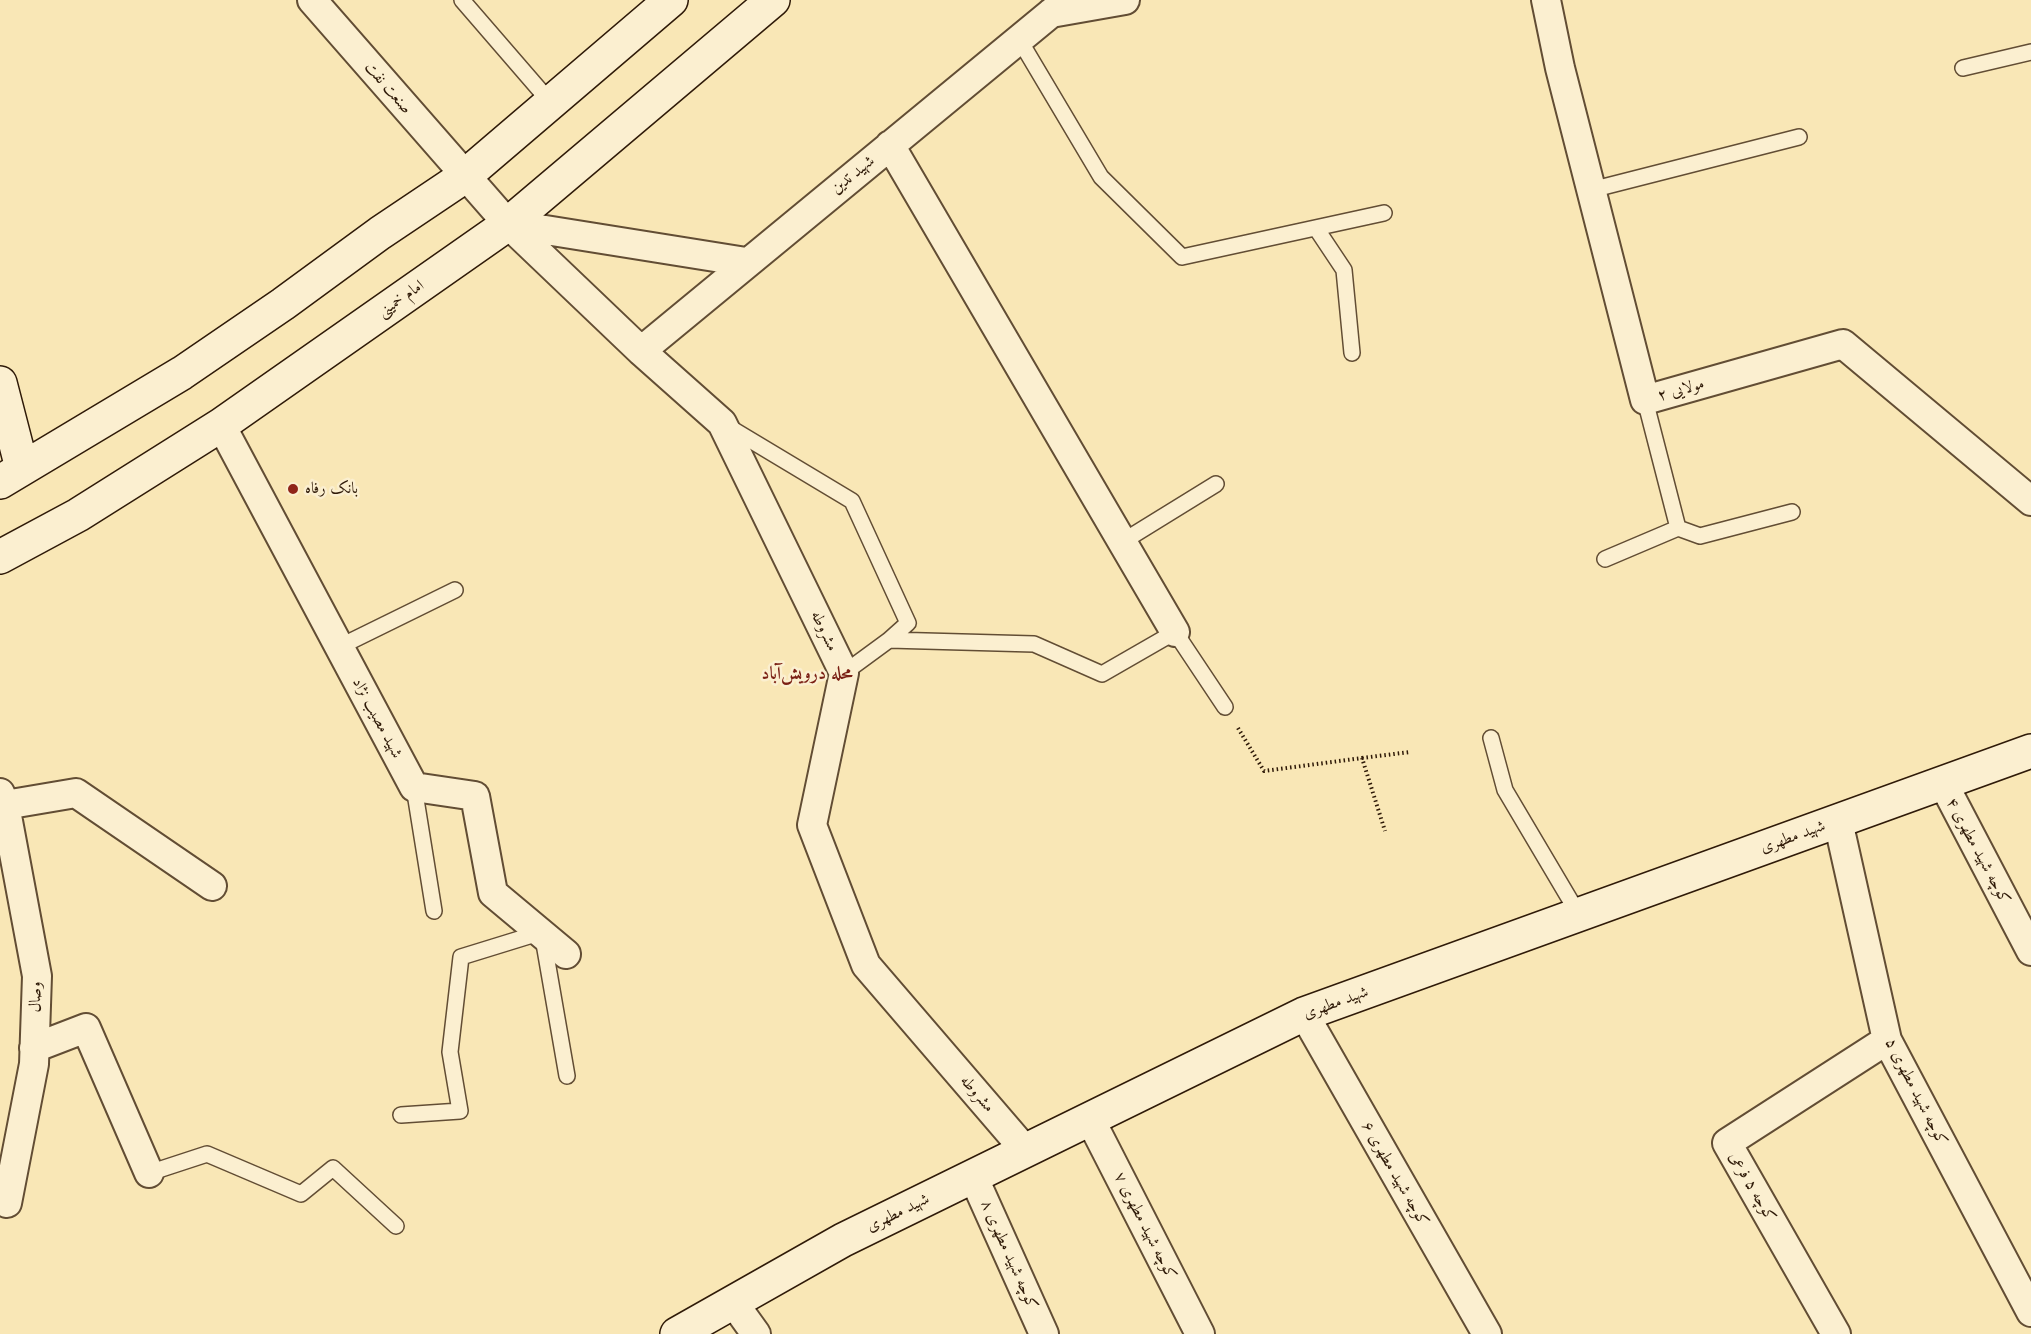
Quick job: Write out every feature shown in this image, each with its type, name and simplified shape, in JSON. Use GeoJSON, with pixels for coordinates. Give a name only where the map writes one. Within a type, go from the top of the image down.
{"type":"FeatureCollection","features":[{"type":"Feature","properties":{"kind":"main road"},"geometry":{"type":"LineString","coordinates":[[0,383],[11,475],[182,373],[465,176],[671,0]]}},
{"type":"Feature","properties":{"kind":"main road","name":"امام خمینی"},"geometry":{"type":"LineString","coordinates":[[0,557],[78,515],[221,425],[508,224],[773,0]]}},
{"type":"Feature","properties":{"kind":"main road","name":"شهید مطهری"},"geometry":{"type":"LineString","coordinates":[[676,1334],[843,1240],[1304,1014],[2031,751]]}},
{"type":"Feature","properties":{"kind":"street","name":"صنعت نفت"},"geometry":{"type":"LineString","coordinates":[[312,0],[508,224]]}},
{"type":"Feature","properties":{"kind":"street"},"geometry":{"type":"LineString","coordinates":[[1059,7],[1125,0]]}},
{"type":"Feature","properties":{"kind":"street","name":"مولایی ۲"},"geometry":{"type":"LineString","coordinates":[[1546,0],[1560,68],[1645,400],[1843,344],[2031,501]]}},
{"type":"Feature","properties":{"kind":"street","name":"شهید تدین"},"geometry":{"type":"LineString","coordinates":[[640,351],[1059,7]]}},
{"type":"Feature","properties":{"kind":"street"},"geometry":{"type":"LineString","coordinates":[[890,145],[1175,632]]}},
{"type":"Feature","properties":{"kind":"street"},"geometry":{"type":"LineString","coordinates":[[508,224],[746,262]]}},
{"type":"Feature","properties":{"kind":"street","name":"مشروطه"},"geometry":{"type":"LineString","coordinates":[[508,224],[640,351],[722,423],[844,673],[813,825],[866,965],[1025,1150]]}},
{"type":"Feature","properties":{"kind":"street","name":"شهید مصیب نژاد"},"geometry":{"type":"LineString","coordinates":[[221,425],[414,787]]}},
{"type":"Feature","properties":{"kind":"street","name":"کوچه شهید مطهری ۴"},"geometry":{"type":"LineString","coordinates":[[1943,783],[2031,951]]}},
{"type":"Feature","properties":{"kind":"street"},"geometry":{"type":"LineString","coordinates":[[414,787],[475,796],[494,893],[566,954]]}},
{"type":"Feature","properties":{"kind":"street"},"geometry":{"type":"LineString","coordinates":[[3,799],[76,793],[212,886]]}},
{"type":"Feature","properties":{"kind":"street","name":"وصال"},"geometry":{"type":"LineString","coordinates":[[3,799],[37,976],[34,1064],[7,1203]]}},
{"type":"Feature","properties":{"kind":"street","name":"کوچه شهید مطهری ۵"},"geometry":{"type":"LineString","coordinates":[[1838,821],[1887,1040],[2031,1312]]}},
{"type":"Feature","properties":{"kind":"street","name":"کوچه شهید مطهری ۶"},"geometry":{"type":"LineString","coordinates":[[1304,1014],[1487,1334]]}},
{"type":"Feature","properties":{"kind":"street"},"geometry":{"type":"LineString","coordinates":[[34,1048],[86,1028],[149,1173]]}},
{"type":"Feature","properties":{"kind":"street","name":"کوچه ۵ فرعی"},"geometry":{"type":"LineString","coordinates":[[1836,1334],[1727,1143],[1887,1040]]}},
{"type":"Feature","properties":{"kind":"street","name":"کوچه شهید مطهری ۷"},"geometry":{"type":"LineString","coordinates":[[1090,1119],[1200,1334]]}},
{"type":"Feature","properties":{"kind":"street","name":"کوچه شهید مطهری ۸"},"geometry":{"type":"LineString","coordinates":[[973,1176],[1044,1334]]}},
{"type":"Feature","properties":{"kind":"street"},"geometry":{"type":"LineString","coordinates":[[733,1302],[756,1334]]}},
{"type":"Feature","properties":{"kind":"lane"},"geometry":{"type":"LineString","coordinates":[[462,0],[551,103]]}},
{"type":"Feature","properties":{"kind":"lane"},"geometry":{"type":"LineString","coordinates":[[1019,39],[1101,177],[1182,257],[1384,213]]}},
{"type":"Feature","properties":{"kind":"lane"},"geometry":{"type":"LineString","coordinates":[[1964,69],[2031,51]]}},
{"type":"Feature","properties":{"kind":"lane"},"geometry":{"type":"LineString","coordinates":[[1591,190],[1799,137]]}},
{"type":"Feature","properties":{"kind":"lane"},"geometry":{"type":"LineString","coordinates":[[1316,228],[1344,270],[1352,353]]}},
{"type":"Feature","properties":{"kind":"lane"},"geometry":{"type":"LineString","coordinates":[[1645,400],[1678,528]]}},
{"type":"Feature","properties":{"kind":"lane"},"geometry":{"type":"LineString","coordinates":[[722,423],[852,501],[908,623],[844,673]]}},
{"type":"Feature","properties":{"kind":"lane"},"geometry":{"type":"LineString","coordinates":[[1122,542],[1216,484]]}},
{"type":"Feature","properties":{"kind":"lane"},"geometry":{"type":"LineString","coordinates":[[1605,559],[1678,528],[1700,536],[1792,512]]}},
{"type":"Feature","properties":{"kind":"lane"},"geometry":{"type":"LineString","coordinates":[[339,647],[455,590]]}},
{"type":"Feature","properties":{"kind":"lane"},"geometry":{"type":"LineString","coordinates":[[889,640],[1034,644],[1102,675],[1175,632],[1225,707]]}},
{"type":"Feature","properties":{"kind":"lane"},"geometry":{"type":"LineString","coordinates":[[1491,738],[1505,790],[1578,915]]}},
{"type":"Feature","properties":{"kind":"lane"},"geometry":{"type":"LineString","coordinates":[[414,787],[434,911]]}},
{"type":"Feature","properties":{"kind":"lane"},"geometry":{"type":"LineString","coordinates":[[401,1115],[460,1111],[450,1052],[461,957],[542,932],[567,1076]]}},
{"type":"Feature","properties":{"kind":"lane"},"geometry":{"type":"LineString","coordinates":[[149,1173],[207,1154],[301,1194],[333,1168],[396,1226]]}},
{"type":"Feature","properties":{"kind":"path"},"geometry":{"type":"LineString","coordinates":[[1225,707],[1264,771],[1410,752]]}},
{"type":"Feature","properties":{"kind":"path"},"geometry":{"type":"LineString","coordinates":[[1362,758],[1385,831]]}},
{"type":"Feature","properties":{"kind":"place","name":"بانک رفاه"},"geometry":{"type":"Point","coordinates":[293,489]}},
{"type":"Feature","properties":{"kind":"district","name":"محله درویش‌آباد"},"geometry":{"type":"Point","coordinates":[807,674]}}]}
